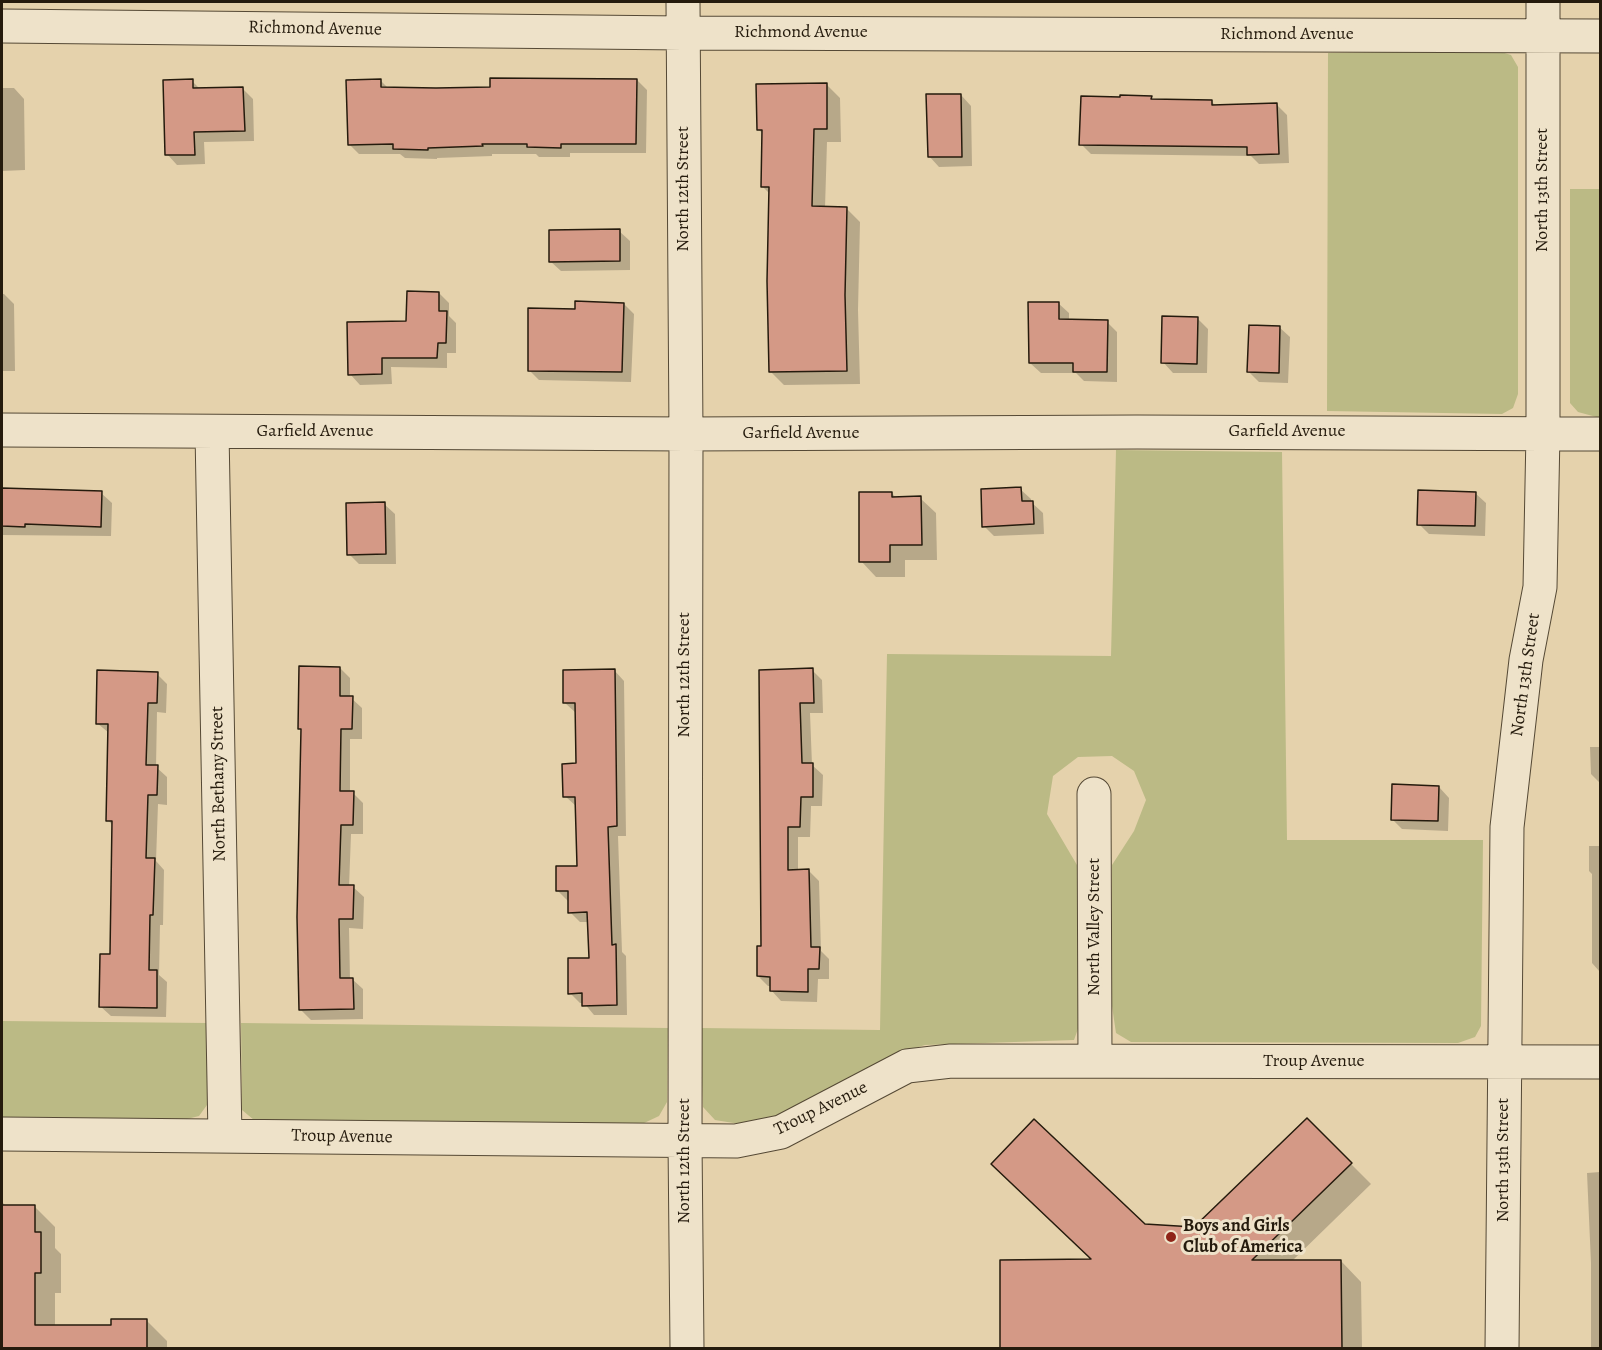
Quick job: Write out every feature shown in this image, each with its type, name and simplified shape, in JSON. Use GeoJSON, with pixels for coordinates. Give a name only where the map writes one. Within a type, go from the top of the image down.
{"type":"FeatureCollection","features":[{"type":"Feature","properties":{"kind":"street","name":"North 13th Street"},"geometry":{"type":"LineString","coordinates":[[1502,1348],[1507,827],[1526,660],[1540,587],[1543,434],[1543,2]]}},
{"type":"Feature","properties":{"kind":"street","name":"Richmond Avenue"},"geometry":{"type":"LineString","coordinates":[[2,26],[683,17],[1600,36]]}},
{"type":"Feature","properties":{"kind":"street","name":"North 12th Street"},"geometry":{"type":"LineString","coordinates":[[683,17],[687,1348]]}},
{"type":"Feature","properties":{"kind":"street","name":"Garfield Avenue"},"geometry":{"type":"LineString","coordinates":[[2,430],[686,434],[1137,432],[1600,434]]}},
{"type":"Feature","properties":{"kind":"street","name":"North Bethany Street"},"geometry":{"type":"LineString","coordinates":[[212,432],[225,1136]]}},
{"type":"Feature","properties":{"kind":"street","name":"North Valley Street"},"geometry":{"type":"LineString","coordinates":[[1094,794],[1095,1061]]}},
{"type":"Feature","properties":{"kind":"street","name":"Troup Avenue"},"geometry":{"type":"LineString","coordinates":[[2,1134],[736,1141],[781,1132],[907,1066],[951,1061],[1600,1062]]}},
{"type":"Feature","properties":{"kind":"shaded area"},"geometry":{"type":"Polygon","coordinates":[[[1495,50],[1511,55],[1518,67],[1518,394],[1513,408],[1502,414],[1327,411],[1328,53],[1495,50]]]}},
{"type":"Feature","properties":{"kind":"shaded area"},"geometry":{"type":"Polygon","coordinates":[[[1570,189],[1600,189],[1600,418],[1578,412],[1570,403],[1570,189]]]}},
{"type":"Feature","properties":{"kind":"shaded area"},"geometry":{"type":"Polygon","coordinates":[[[1116,450],[1282,452],[1287,840],[1483,840],[1481,1026],[1475,1037],[1458,1043],[1131,1042],[1116,1033],[1112,1006],[1112,865],[1134,831],[1146,800],[1134,771],[1112,756],[1078,757],[1053,776],[1047,814],[1077,865],[1079,1026],[1074,1040],[925,1045],[892,1055],[784,1115],[746,1125],[715,1120],[703,1107],[700,1028],[880,1030],[887,654],[1111,656],[1116,450]]]}},
{"type":"Feature","properties":{"kind":"shaded area"},"geometry":{"type":"Polygon","coordinates":[[[2,1021],[207,1023],[207,1105],[199,1116],[183,1120],[2,1119],[2,1021]]]}},
{"type":"Feature","properties":{"kind":"shaded area"},"geometry":{"type":"Polygon","coordinates":[[[241,1023],[668,1028],[667,1102],[659,1116],[642,1124],[254,1120],[242,1110],[241,1023]]]}},
{"type":"Feature","properties":{"kind":"building"},"geometry":{"type":"Polygon","coordinates":[[[490,78],[637,79],[636,144],[561,144],[561,148],[527,147],[527,144],[482,144],[483,146],[428,148],[428,150],[393,149],[393,144],[348,145],[346,80],[381,79],[381,87],[436,88],[490,87],[490,78]]]}},
{"type":"Feature","properties":{"kind":"building"},"geometry":{"type":"Polygon","coordinates":[[[193,79],[193,88],[243,87],[245,131],[194,132],[195,155],[165,155],[163,80],[193,79]]]}},
{"type":"Feature","properties":{"kind":"building"},"geometry":{"type":"Polygon","coordinates":[[[827,83],[827,129],[814,129],[812,206],[847,207],[845,295],[847,371],[769,372],[767,281],[769,187],[761,187],[762,130],[757,130],[756,84],[827,83]]]}},
{"type":"Feature","properties":{"kind":"building"},"geometry":{"type":"Polygon","coordinates":[[[926,94],[961,94],[962,157],[928,157],[926,94]]]}},
{"type":"Feature","properties":{"kind":"building"},"geometry":{"type":"Polygon","coordinates":[[[1120,95],[1152,96],[1151,99],[1212,100],[1212,105],[1277,103],[1279,154],[1247,155],[1247,147],[1079,145],[1081,96],[1120,97],[1120,95]]]}},
{"type":"Feature","properties":{"kind":"building"},"geometry":{"type":"Polygon","coordinates":[[[620,229],[620,261],[549,262],[549,230],[620,229]]]}},
{"type":"Feature","properties":{"kind":"building"},"geometry":{"type":"Polygon","coordinates":[[[407,291],[439,292],[439,311],[447,311],[446,343],[438,343],[437,358],[382,358],[382,374],[348,375],[347,322],[406,321],[407,291]]]}},
{"type":"Feature","properties":{"kind":"building"},"geometry":{"type":"Polygon","coordinates":[[[575,301],[624,303],[622,372],[528,371],[528,308],[575,309],[575,301]]]}},
{"type":"Feature","properties":{"kind":"building"},"geometry":{"type":"Polygon","coordinates":[[[1028,302],[1059,302],[1059,319],[1108,320],[1107,372],[1073,372],[1073,363],[1029,363],[1028,302]]]}},
{"type":"Feature","properties":{"kind":"building"},"geometry":{"type":"Polygon","coordinates":[[[1162,316],[1198,317],[1197,364],[1161,363],[1162,316]]]}},
{"type":"Feature","properties":{"kind":"building"},"geometry":{"type":"Polygon","coordinates":[[[1249,325],[1280,326],[1279,373],[1247,372],[1249,325]]]}},
{"type":"Feature","properties":{"kind":"building"},"geometry":{"type":"Polygon","coordinates":[[[1021,487],[1022,501],[1033,501],[1034,524],[982,527],[981,489],[1021,487]]]}},
{"type":"Feature","properties":{"kind":"building"},"geometry":{"type":"Polygon","coordinates":[[[2,488],[102,491],[101,527],[25,524],[25,527],[2,526],[2,488]]]}},
{"type":"Feature","properties":{"kind":"building"},"geometry":{"type":"Polygon","coordinates":[[[1418,490],[1476,492],[1475,526],[1417,525],[1418,490]]]}},
{"type":"Feature","properties":{"kind":"building"},"geometry":{"type":"Polygon","coordinates":[[[859,492],[892,492],[892,497],[921,496],[922,545],[890,545],[890,562],[859,562],[859,492]]]}},
{"type":"Feature","properties":{"kind":"building"},"geometry":{"type":"Polygon","coordinates":[[[385,502],[386,554],[347,555],[346,503],[385,502]]]}},
{"type":"Feature","properties":{"kind":"building"},"geometry":{"type":"Polygon","coordinates":[[[299,666],[340,667],[340,696],[353,696],[352,729],[341,729],[340,791],[354,791],[353,825],[341,825],[339,885],[354,885],[353,919],[339,919],[340,978],[353,978],[354,1009],[299,1010],[297,917],[301,729],[298,729],[299,666]]]}},
{"type":"Feature","properties":{"kind":"building"},"geometry":{"type":"Polygon","coordinates":[[[813,668],[814,703],[800,703],[802,763],[813,763],[813,797],[801,797],[800,827],[788,827],[788,870],[809,869],[811,947],[820,947],[819,969],[808,969],[808,992],[770,991],[770,977],[757,976],[757,946],[761,946],[759,670],[813,668]]]}},
{"type":"Feature","properties":{"kind":"building"},"geometry":{"type":"Polygon","coordinates":[[[615,669],[617,826],[608,827],[612,945],[616,944],[617,1005],[582,1006],[582,993],[568,994],[568,958],[589,958],[587,912],[568,913],[568,891],[556,891],[556,866],[577,866],[575,797],[563,797],[562,764],[576,763],[575,703],[563,703],[563,670],[615,669]]]}},
{"type":"Feature","properties":{"kind":"building"},"geometry":{"type":"Polygon","coordinates":[[[97,670],[158,672],[157,703],[148,703],[146,765],[158,765],[157,795],[148,795],[146,858],[155,858],[153,915],[150,915],[149,970],[157,970],[157,1008],[99,1007],[100,954],[110,954],[112,821],[106,821],[108,724],[96,724],[97,670]]]}},
{"type":"Feature","properties":{"kind":"building"},"geometry":{"type":"Polygon","coordinates":[[[1392,784],[1439,786],[1438,821],[1391,820],[1392,784]]]}},
{"type":"Feature","properties":{"kind":"building","name":"Boys and Girls Club of America"},"geometry":{"type":"Polygon","coordinates":[[[1307,1118],[1352,1163],[1252,1260],[1341,1260],[1342,1348],[1000,1348],[1000,1260],[1091,1259],[991,1164],[1034,1119],[1145,1224],[1194,1227],[1307,1118]]]}},
{"type":"Feature","properties":{"kind":"building"},"geometry":{"type":"Polygon","coordinates":[[[2,1205],[35,1205],[35,1232],[41,1232],[41,1273],[35,1273],[35,1325],[111,1325],[111,1319],[147,1319],[147,1348],[2,1348],[2,1205]]]}},
{"type":"Feature","properties":{"kind":"place","name":"Boys and Girls Club of America"},"geometry":{"type":"Point","coordinates":[1171,1237]}}]}
